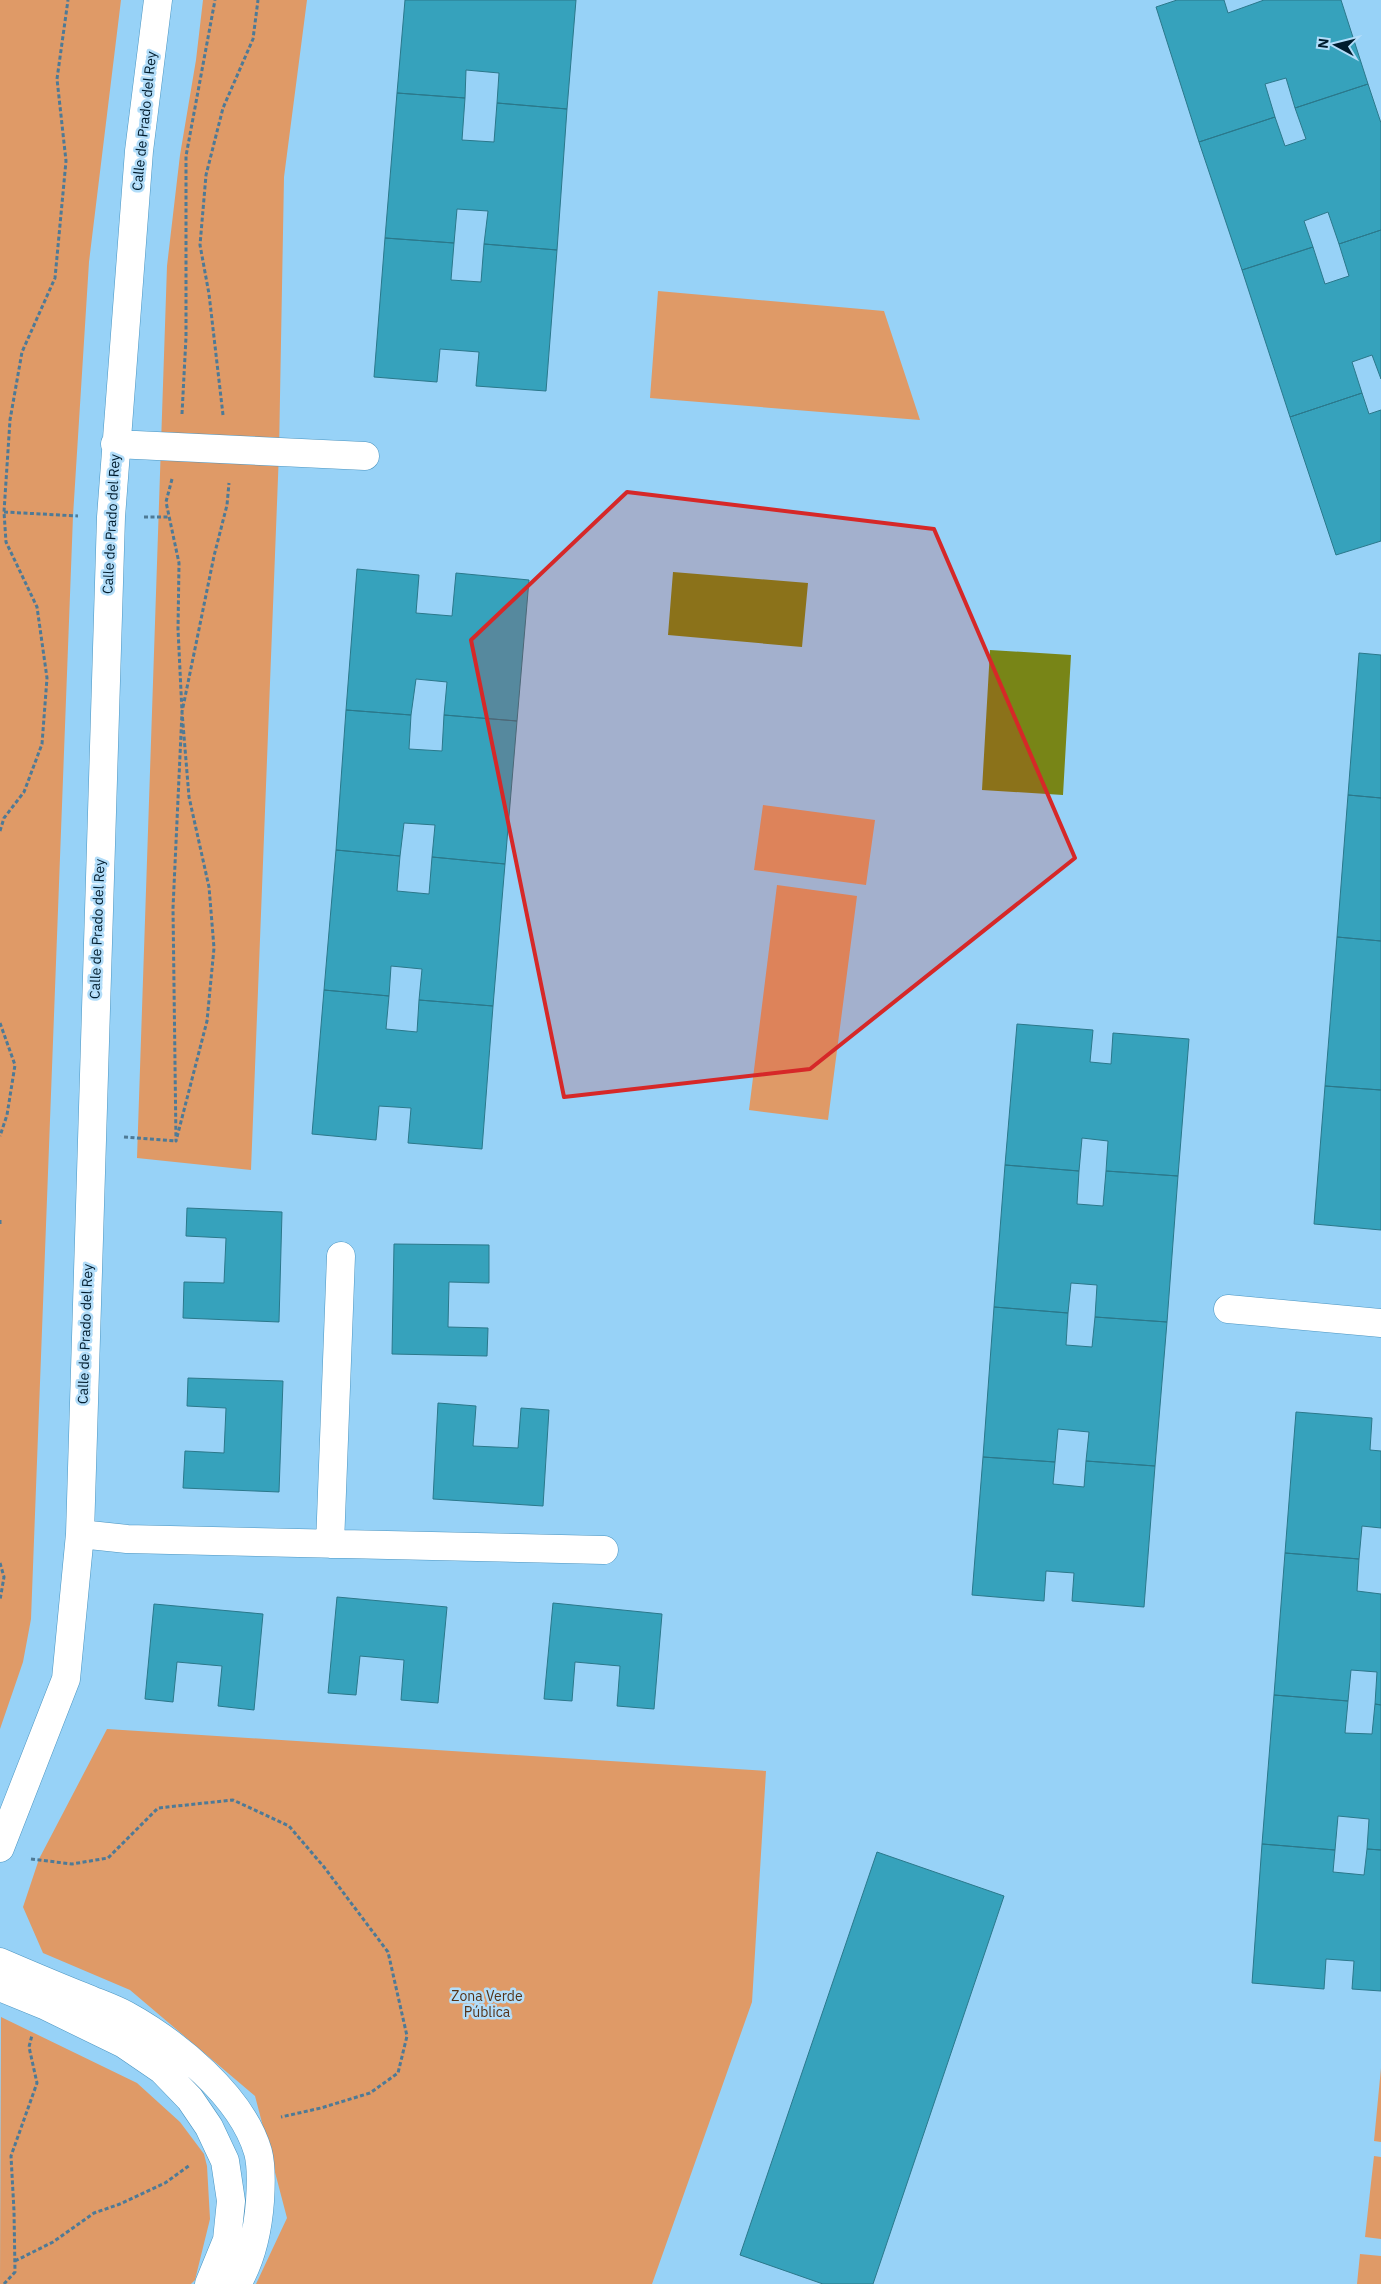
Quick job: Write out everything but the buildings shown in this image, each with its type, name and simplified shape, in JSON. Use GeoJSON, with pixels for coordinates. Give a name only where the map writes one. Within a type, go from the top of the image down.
{"type":"FeatureCollection","features":[{"type":"Feature","properties":{"kind":"street","name":"Calle de Prado del Rey"},"geometry":{"type":"LineString","coordinates":[[0,1848],[66,1679],[80,1534],[110,542],[115,444],[139,151],[158,0]]}},
{"type":"Feature","properties":{"kind":"street"},"geometry":{"type":"LineString","coordinates":[[115,444],[365,456]]}},
{"type":"Feature","properties":{"kind":"street"},"geometry":{"type":"LineString","coordinates":[[330,1544],[341,1256]]}},
{"type":"Feature","properties":{"kind":"street"},"geometry":{"type":"LineString","coordinates":[[1228,1309],[1381,1323]]}},
{"type":"Feature","properties":{"kind":"street"},"geometry":{"type":"LineString","coordinates":[[80,1534],[127,1540],[604,1550]]}},
{"type":"Feature","properties":{"kind":"street"},"geometry":{"type":"LineString","coordinates":[[0,1962],[125,2014],[162,2038],[208,2077],[233,2104],[247,2126],[258,2153],[261,2185],[259,2222],[246,2269],[236,2284]]}},
{"type":"Feature","properties":{"kind":"street"},"geometry":{"type":"LineString","coordinates":[[0,1987],[124,2044],[162,2070],[190,2099],[208,2127],[225,2161],[231,2201],[227,2240],[209,2284]]}},
{"type":"Feature","properties":{"kind":"path"},"geometry":{"type":"LineString","coordinates":[[0,831],[4,818],[24,792],[42,744],[47,678],[37,607],[6,542],[4,512],[10,420],[22,352],[55,278],[66,162],[56,79],[68,0]]}},
{"type":"Feature","properties":{"kind":"path"},"geometry":{"type":"LineString","coordinates":[[176,1141],[207,1021],[214,948],[209,887],[189,797],[178,629],[179,563],[166,502],[178,448],[183,400],[186,337],[186,156],[215,0]]}},
{"type":"Feature","properties":{"kind":"path"},"geometry":{"type":"LineString","coordinates":[[176,1141],[173,908],[182,712],[214,556],[227,505],[231,451],[223,416],[200,246],[206,175],[224,108],[253,39],[258,0]]}},
{"type":"Feature","properties":{"kind":"path"},"geometry":{"type":"LineString","coordinates":[[0,1023],[15,1065],[7,1115],[0,1136]]}},
{"type":"Feature","properties":{"kind":"path"},"geometry":{"type":"LineString","coordinates":[[91,1134],[176,1141]]}},
{"type":"Feature","properties":{"kind":"path"},"geometry":{"type":"LineString","coordinates":[[0,1220],[0,1226]]}},
{"type":"Feature","properties":{"kind":"path"},"geometry":{"type":"LineString","coordinates":[[0,1563],[4,1577],[0,1600]]}},
{"type":"Feature","properties":{"kind":"path"},"geometry":{"type":"LineString","coordinates":[[29,1858],[72,1864],[108,1858],[158,1808],[233,1800],[289,1826],[324,1867],[388,1952],[407,2036],[398,2073],[370,2093],[321,2108],[247,2126]]}},
{"type":"Feature","properties":{"kind":"path"},"geometry":{"type":"LineString","coordinates":[[4,2284],[15,2272],[10,2156],[37,2083],[29,2047],[44,2006]]}},
{"type":"Feature","properties":{"kind":"path"},"geometry":{"type":"LineString","coordinates":[[15,2261],[53,2242],[94,2213],[120,2204],[166,2183],[204,2154],[218,2146]]}},
{"type":"Feature","properties":{"kind":"highlighted area"},"geometry":{"type":"Polygon","coordinates":[[[627,492],[934,529],[1075,858],[810,1069],[564,1097],[471,640],[627,492]]]}},
{"type":"Feature","properties":{"kind":"green space"},"geometry":{"type":"Polygon","coordinates":[[[0,0],[121,0],[89,262],[73,516],[31,1619],[23,1662],[0,1729],[0,0]]]}},
{"type":"Feature","properties":{"kind":"green space"},"geometry":{"type":"Polygon","coordinates":[[[203,0],[307,0],[284,177],[279,452],[251,1170],[137,1158],[167,266],[180,155],[196,60],[203,0]]]}},
{"type":"Feature","properties":{"kind":"green space"},"geometry":{"type":"Polygon","coordinates":[[[658,291],[884,311],[920,420],[650,398],[658,291]]]}},
{"type":"Feature","properties":{"kind":"green space"},"geometry":{"type":"Polygon","coordinates":[[[763,805],[875,820],[866,885],[754,870],[763,805]]]}},
{"type":"Feature","properties":{"kind":"green space"},"geometry":{"type":"Polygon","coordinates":[[[777,885],[857,896],[828,1120],[749,1110],[777,885]]]}},
{"type":"Feature","properties":{"kind":"green space","name":"Zona Verde Pública"},"geometry":{"type":"Polygon","coordinates":[[[107,1729],[766,1771],[752,2002],[652,2284],[256,2284],[287,2218],[255,2096],[130,1990],[43,1953],[23,1907],[39,1859],[107,1729]]]}},
{"type":"Feature","properties":{"kind":"green space"},"geometry":{"type":"Polygon","coordinates":[[[1,2017],[137,2083],[180,2122],[204,2154],[207,2166],[210,2219],[195,2280],[191,2284],[0,2284],[1,2017]]]}},
{"type":"Feature","properties":{"kind":"green space"},"geometry":{"type":"Polygon","coordinates":[[[1381,2068],[1381,2142],[1374,2141],[1381,2068]]]}},
{"type":"Feature","properties":{"kind":"green space"},"geometry":{"type":"Polygon","coordinates":[[[1374,2156],[1381,2157],[1381,2239],[1365,2237],[1374,2156]]]}},
{"type":"Feature","properties":{"kind":"green space"},"geometry":{"type":"Polygon","coordinates":[[[1360,2254],[1381,2256],[1381,2284],[1357,2284],[1360,2254]]]}},
{"type":"Feature","properties":{"kind":"shaded area"},"geometry":{"type":"Polygon","coordinates":[[[673,572],[808,583],[802,647],[668,635],[673,572]]]}},
{"type":"Feature","properties":{"kind":"shaded area"},"geometry":{"type":"Polygon","coordinates":[[[990,650],[1071,655],[1063,795],[982,790],[990,650]]]}}]}
